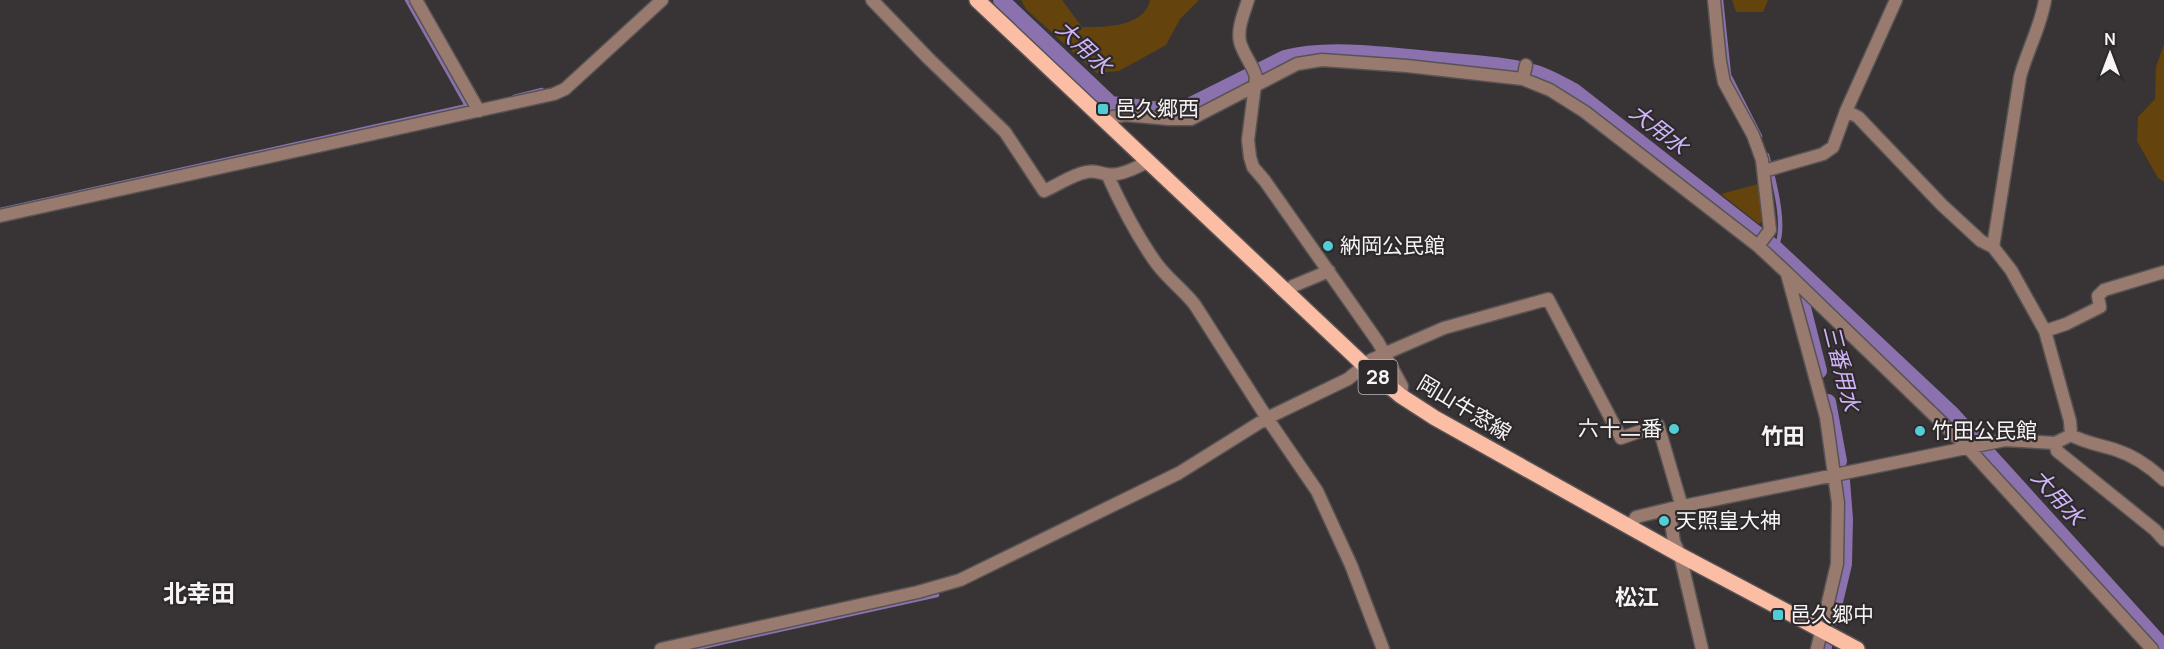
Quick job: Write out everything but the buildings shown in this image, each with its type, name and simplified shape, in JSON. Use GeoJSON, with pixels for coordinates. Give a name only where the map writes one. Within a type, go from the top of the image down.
{"type":"FeatureCollection","features":[{"type":"Feature","properties":{"kind":"main road","name":"岡山牛窓線"},"geometry":{"type":"LineString","coordinates":[[977,0],[1365,366],[1401,396],[1680,555],[1857,649]]}},
{"type":"Feature","properties":{"kind":"street"},"geometry":{"type":"LineString","coordinates":[[416,0],[479,111]]}},
{"type":"Feature","properties":{"kind":"street"},"geometry":{"type":"LineString","coordinates":[[0,216],[554,94],[565,88],[662,0]]}},
{"type":"Feature","properties":{"kind":"street"},"geometry":{"type":"LineString","coordinates":[[872,0],[1005,132],[1044,191],[1086,172],[1100,171],[1107,174],[1137,168],[1147,162]]}},
{"type":"Feature","properties":{"kind":"street"},"geometry":{"type":"LineString","coordinates":[[1248,0],[1240,26],[1240,43],[1255,76],[1248,140],[1253,167],[1329,271],[1377,342],[1402,386],[1401,396]]}},
{"type":"Feature","properties":{"kind":"street"},"geometry":{"type":"LineString","coordinates":[[1714,0],[1724,82],[1753,135],[1764,171],[1770,230],[1762,241]]}},
{"type":"Feature","properties":{"kind":"street"},"geometry":{"type":"LineString","coordinates":[[1764,171],[1823,154],[1833,147],[1846,111],[1896,0]]}},
{"type":"Feature","properties":{"kind":"street"},"geometry":{"type":"LineString","coordinates":[[1993,247],[2020,77],[2027,52],[2043,13],[2045,0]]}},
{"type":"Feature","properties":{"kind":"street"},"geometry":{"type":"LineString","coordinates":[[1102,118],[1125,115],[1191,119],[1255,76],[1297,64],[1322,60],[1525,73],[1585,112],[1762,241],[1787,273],[1975,446],[2152,649]]}},
{"type":"Feature","properties":{"kind":"street"},"geometry":{"type":"LineString","coordinates":[[1846,111],[1858,117],[1942,205],[1981,241],[1993,247],[2011,270],[2045,331],[2070,421],[2071,435]]}},
{"type":"Feature","properties":{"kind":"street"},"geometry":{"type":"LineString","coordinates":[[1107,174],[1154,261],[1195,304],[1267,418],[1317,491],[1351,566],[1383,649]]}},
{"type":"Feature","properties":{"kind":"street"},"geometry":{"type":"LineString","coordinates":[[1288,293],[1293,286],[1329,271]]}},
{"type":"Feature","properties":{"kind":"street"},"geometry":{"type":"LineString","coordinates":[[2045,331],[2066,324],[2100,307],[2098,296],[2104,290],[2164,272]]}},
{"type":"Feature","properties":{"kind":"street"},"geometry":{"type":"LineString","coordinates":[[1787,273],[1826,417],[1838,504],[1837,564],[1817,649]]}},
{"type":"Feature","properties":{"kind":"street"},"geometry":{"type":"LineString","coordinates":[[661,649],[960,580],[1179,473],[1267,418],[1348,379],[1371,360],[1444,328],[1548,299],[1621,438],[1658,425],[1683,507]]}},
{"type":"Feature","properties":{"kind":"street"},"geometry":{"type":"LineString","coordinates":[[1630,527],[1636,517],[1669,509],[2005,440],[2055,443],[2071,435]]}},
{"type":"Feature","properties":{"kind":"street"},"geometry":{"type":"LineString","coordinates":[[2071,435],[2079,440],[2119,451],[2150,466],[2164,480]]}},
{"type":"Feature","properties":{"kind":"street"},"geometry":{"type":"LineString","coordinates":[[2055,443],[2057,451],[2159,528],[2164,540]]}},
{"type":"Feature","properties":{"kind":"street"},"geometry":{"type":"LineString","coordinates":[[1669,509],[1674,542],[1680,555],[1702,649]]}},
{"type":"Feature","properties":{"kind":"shaded area"},"geometry":{"type":"Polygon","coordinates":[[[1021,0],[1062,0],[1082,27],[1101,27],[1132,21],[1146,9],[1150,0],[1199,0],[1180,19],[1166,45],[1119,71],[1096,73],[1026,9],[1021,0]]]}},
{"type":"Feature","properties":{"kind":"shaded area"},"geometry":{"type":"Polygon","coordinates":[[[1732,0],[1768,0],[1763,12],[1736,12],[1732,0]]]}},
{"type":"Feature","properties":{"kind":"shaded area"},"geometry":{"type":"Polygon","coordinates":[[[2164,44],[2164,182],[2158,178],[2137,141],[2138,117],[2155,99],[2156,67],[2164,44]]]}},
{"type":"Feature","properties":{"kind":"shaded area"},"geometry":{"type":"Polygon","coordinates":[[[1758,184],[1764,220],[1759,224],[1721,194],[1758,184]]]}},
{"type":"Feature","properties":{"kind":"waterway"},"geometry":{"type":"LineString","coordinates":[[0,210],[467,106],[407,0]]}},
{"type":"Feature","properties":{"kind":"waterway","name":"大用水"},"geometry":{"type":"LineString","coordinates":[[1001,0],[1111,104],[1177,112],[1285,58],[1302,54],[1341,52],[1501,66],[1541,75],[1574,91],[1775,248],[1952,414],[2164,648]]}},
{"type":"Feature","properties":{"kind":"waterway"},"geometry":{"type":"LineString","coordinates":[[1721,0],[1729,75],[1760,136]]}},
{"type":"Feature","properties":{"kind":"waterway"},"geometry":{"type":"LineString","coordinates":[[514,97],[542,90]]}},
{"type":"Feature","properties":{"kind":"waterway"},"geometry":{"type":"LineString","coordinates":[[1767,155],[1776,189],[1780,217],[1779,240],[1775,248]]}},
{"type":"Feature","properties":{"kind":"waterway","name":"三番用水"},"geometry":{"type":"LineString","coordinates":[[1798,288],[1819,371]]}},
{"type":"Feature","properties":{"kind":"waterway","name":"三番用水"},"geometry":{"type":"LineString","coordinates":[[1828,402],[1839,461]]}},
{"type":"Feature","properties":{"kind":"waterway","name":"三番用水"},"geometry":{"type":"LineString","coordinates":[[1831,619],[1844,564],[1845,519],[1842,481]]}},
{"type":"Feature","properties":{"kind":"waterway"},"geometry":{"type":"LineString","coordinates":[[693,649],[937,595]]}},
{"type":"Feature","properties":{"kind":"place","name":"邑久郷西"},"geometry":{"type":"Point","coordinates":[1103,109]}},
{"type":"Feature","properties":{"kind":"place","name":"納岡公民館"},"geometry":{"type":"Point","coordinates":[1328,246]}},
{"type":"Feature","properties":{"kind":"place","name":"六十二番"},"geometry":{"type":"Point","coordinates":[1674,429]}},
{"type":"Feature","properties":{"kind":"place","name":"竹田公民館"},"geometry":{"type":"Point","coordinates":[1920,431]}},
{"type":"Feature","properties":{"kind":"place","name":"天照皇大神"},"geometry":{"type":"Point","coordinates":[1664,521]}},
{"type":"Feature","properties":{"kind":"place","name":"邑久郷中"},"geometry":{"type":"Point","coordinates":[1778,615]}},
{"type":"Feature","properties":{"kind":"district","name":"竹田"},"geometry":{"type":"Point","coordinates":[1783,436]}},
{"type":"Feature","properties":{"kind":"district","name":"北幸田"},"geometry":{"type":"Point","coordinates":[199,594]}},
{"type":"Feature","properties":{"kind":"district","name":"松江"},"geometry":{"type":"Point","coordinates":[1637,597]}}]}
